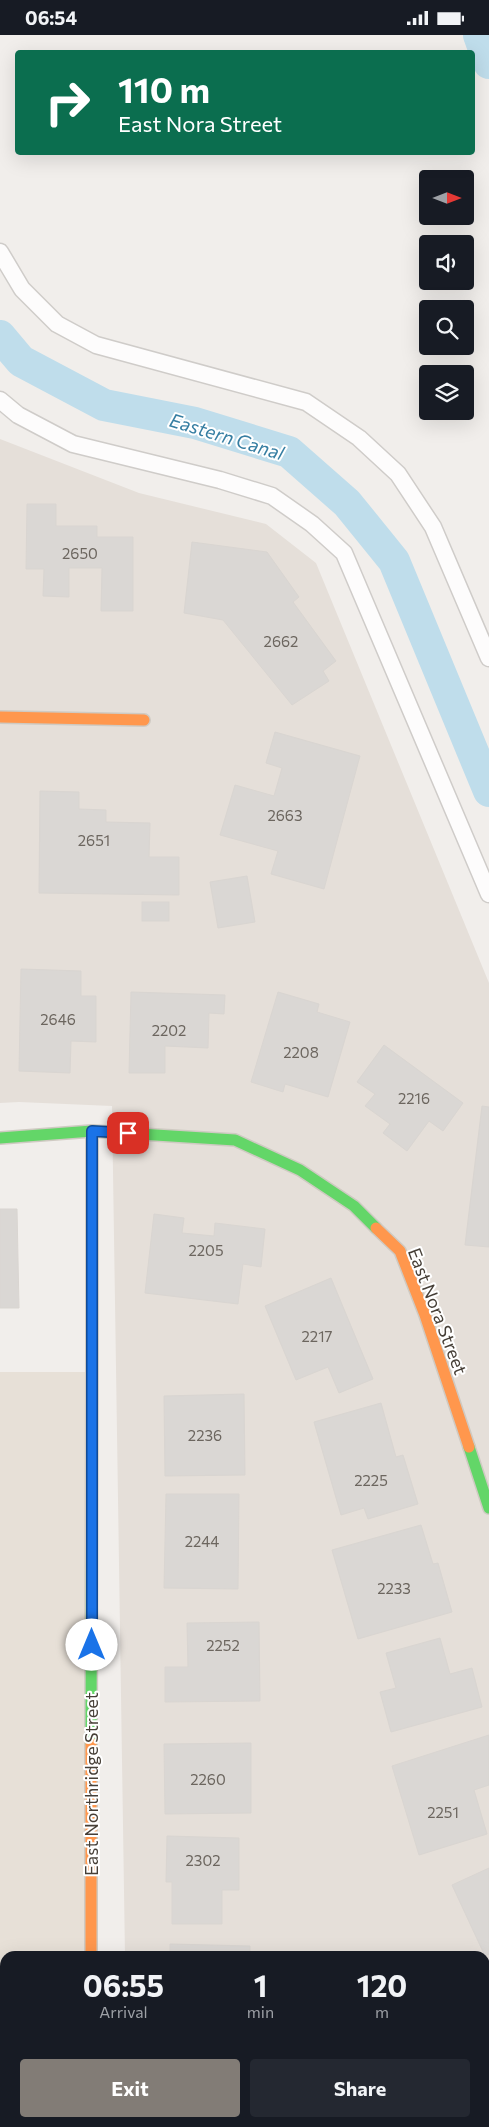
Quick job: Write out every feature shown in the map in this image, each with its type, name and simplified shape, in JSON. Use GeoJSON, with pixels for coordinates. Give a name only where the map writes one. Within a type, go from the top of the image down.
{"type":"FeatureCollection","features":[{"type":"Feature","properties":{"kind":"street"},"geometry":{"type":"LineString","coordinates":[[0,717],[144,720]]}},
{"type":"Feature","properties":{"kind":"street","name":"East Nora Street"},"geometry":{"type":"LineString","coordinates":[[0,1138],[92,1131],[235,1140],[300,1170],[354,1206],[400,1251],[425,1315],[489,1508]]}},
{"type":"Feature","properties":{"kind":"street","name":"East Northridge Street"},"geometry":{"type":"LineString","coordinates":[[91,1951],[92,1131]]}},
{"type":"Feature","properties":{"kind":"lane"},"geometry":{"type":"LineString","coordinates":[[0,251],[22,289],[57,324],[96,345],[306,402],[359,438],[398,474],[433,527],[489,658]]}},
{"type":"Feature","properties":{"kind":"lane"},"geometry":{"type":"LineString","coordinates":[[0,400],[18,415],[73,444],[272,496],[312,524],[344,553],[489,894]]}},
{"type":"Feature","properties":{"kind":"shaded area"},"geometry":{"type":"Polygon","coordinates":[[[0,439],[139,493],[266,524],[316,563],[489,983],[489,1951],[125,1951],[112,1106],[19,1102],[0,1103],[0,439]]]}},
{"type":"Feature","properties":{"kind":"shaded area"},"geometry":{"type":"Polygon","coordinates":[[[0,1372],[93,1372],[91,1951],[0,1951],[0,1372]]]}},
{"type":"Feature","properties":{"kind":"building"},"geometry":{"type":"Polygon","coordinates":[[[27,504],[56,504],[56,526],[97,526],[97,537],[133,537],[133,611],[101,611],[102,568],[69,568],[69,597],[43,596],[44,569],[26,569],[27,504]]]}},
{"type":"Feature","properties":{"kind":"building"},"geometry":{"type":"Polygon","coordinates":[[[192,542],[267,552],[299,597],[293,602],[336,661],[323,671],[329,681],[292,705],[223,620],[184,613],[192,542]]]}},
{"type":"Feature","properties":{"kind":"building"},"geometry":{"type":"Polygon","coordinates":[[[275,732],[360,756],[324,889],[271,874],[278,851],[220,835],[235,785],[274,796],[282,768],[266,763],[275,732]]]}},
{"type":"Feature","properties":{"kind":"building"},"geometry":{"type":"Polygon","coordinates":[[[40,791],[79,792],[79,809],[106,810],[106,822],[150,823],[149,857],[179,857],[179,895],[39,893],[40,791]]]}},
{"type":"Feature","properties":{"kind":"building"},"geometry":{"type":"Polygon","coordinates":[[[247,876],[255,922],[218,928],[210,882],[247,876]]]}},
{"type":"Feature","properties":{"kind":"building"},"geometry":{"type":"Polygon","coordinates":[[[142,902],[169,902],[169,921],[142,921],[142,902]]]}},
{"type":"Feature","properties":{"kind":"building"},"geometry":{"type":"Polygon","coordinates":[[[21,969],[81,971],[81,996],[96,996],[96,1042],[71,1041],[70,1073],[19,1071],[21,969]]]}},
{"type":"Feature","properties":{"kind":"building"},"geometry":{"type":"Polygon","coordinates":[[[131,992],[225,995],[224,1014],[209,1013],[208,1048],[165,1046],[165,1073],[129,1073],[131,992]]]}},
{"type":"Feature","properties":{"kind":"building"},"geometry":{"type":"Polygon","coordinates":[[[278,992],[319,1004],[317,1012],[350,1022],[328,1097],[285,1084],[283,1092],[251,1082],[278,992]]]}},
{"type":"Feature","properties":{"kind":"building"},"geometry":{"type":"Polygon","coordinates":[[[384,1045],[463,1103],[443,1131],[429,1121],[407,1151],[383,1133],[390,1124],[365,1106],[375,1094],[357,1082],[384,1045]]]}},
{"type":"Feature","properties":{"kind":"building"},"geometry":{"type":"Polygon","coordinates":[[[482,1106],[489,1107],[489,1247],[465,1245],[482,1106]]]}},
{"type":"Feature","properties":{"kind":"building"},"geometry":{"type":"Polygon","coordinates":[[[0,1209],[17,1209],[19,1308],[0,1308],[0,1209]]]}},
{"type":"Feature","properties":{"kind":"building"},"geometry":{"type":"Polygon","coordinates":[[[154,1214],[184,1218],[182,1233],[214,1236],[215,1223],[265,1229],[261,1267],[243,1264],[238,1304],[145,1293],[154,1214]]]}},
{"type":"Feature","properties":{"kind":"building"},"geometry":{"type":"Polygon","coordinates":[[[331,1278],[373,1379],[339,1393],[328,1367],[296,1380],[265,1306],[331,1278]]]}},
{"type":"Feature","properties":{"kind":"building"},"geometry":{"type":"Polygon","coordinates":[[[244,1394],[245,1475],[165,1476],[164,1396],[244,1394]]]}},
{"type":"Feature","properties":{"kind":"building"},"geometry":{"type":"Polygon","coordinates":[[[381,1403],[396,1457],[403,1455],[418,1504],[368,1519],[364,1508],[341,1515],[314,1422],[381,1403]]]}},
{"type":"Feature","properties":{"kind":"building"},"geometry":{"type":"Polygon","coordinates":[[[166,1494],[239,1494],[238,1589],[164,1588],[166,1494]]]}},
{"type":"Feature","properties":{"kind":"building"},"geometry":{"type":"Polygon","coordinates":[[[421,1525],[433,1564],[438,1563],[452,1612],[358,1639],[332,1550],[421,1525]]]}},
{"type":"Feature","properties":{"kind":"building"},"geometry":{"type":"Polygon","coordinates":[[[259,1622],[260,1701],[165,1702],[165,1667],[188,1667],[187,1623],[259,1622]]]}},
{"type":"Feature","properties":{"kind":"building"},"geometry":{"type":"Polygon","coordinates":[[[440,1638],[450,1674],[472,1668],[482,1707],[391,1732],[380,1692],[396,1688],[386,1653],[440,1638]]]}},
{"type":"Feature","properties":{"kind":"building"},"geometry":{"type":"Polygon","coordinates":[[[489,1735],[489,1785],[474,1790],[487,1834],[419,1855],[392,1766],[489,1735]]]}},
{"type":"Feature","properties":{"kind":"building"},"geometry":{"type":"Polygon","coordinates":[[[251,1743],[251,1813],[165,1814],[164,1744],[251,1743]]]}},
{"type":"Feature","properties":{"kind":"building"},"geometry":{"type":"Polygon","coordinates":[[[167,1836],[239,1838],[239,1890],[222,1890],[222,1924],[172,1924],[172,1882],[166,1882],[167,1836]]]}},
{"type":"Feature","properties":{"kind":"building"},"geometry":{"type":"Polygon","coordinates":[[[489,1868],[489,1951],[483,1951],[452,1885],[489,1868]]]}},
{"type":"Feature","properties":{"kind":"building"},"geometry":{"type":"Polygon","coordinates":[[[170,1944],[250,1946],[250,1951],[170,1951],[170,1944]]]}},
{"type":"Feature","properties":{"kind":"waterway"},"geometry":{"type":"LineString","coordinates":[[479,35],[489,63]]}},
{"type":"Feature","properties":{"kind":"waterway","name":"Eastern Canal"},"geometry":{"type":"LineString","coordinates":[[0,336],[21,361],[104,405],[195,423],[289,452],[347,503],[394,561],[489,791]]}},
{"type":"Feature","properties":{"kind":"traffic: fast"},"geometry":{"type":"LineString","coordinates":[[0,1138],[92,1131],[235,1140],[300,1170],[354,1206],[376,1228]]}},
{"type":"Feature","properties":{"kind":"traffic: fast"},"geometry":{"type":"LineString","coordinates":[[91,1743],[92,1348]]}},
{"type":"Feature","properties":{"kind":"traffic: fast"},"geometry":{"type":"LineString","coordinates":[[469,1447],[489,1508]]}},
{"type":"Feature","properties":{"kind":"traffic: slow"},"geometry":{"type":"LineString","coordinates":[[0,717],[144,720]]}},
{"type":"Feature","properties":{"kind":"traffic: slow"},"geometry":{"type":"LineString","coordinates":[[376,1228],[400,1251],[425,1315],[469,1447]]}},
{"type":"Feature","properties":{"kind":"traffic: slow"},"geometry":{"type":"LineString","coordinates":[[91,1743],[91,1951]]}},
{"type":"Feature","properties":{"kind":"traffic: jam"},"geometry":{"type":"LineString","coordinates":[[92,1131],[92,1348]]}},
{"type":"Feature","properties":{"kind":"route"},"geometry":{"type":"LineString","coordinates":[[92,1645],[92,1131],[128,1133]]}}]}
